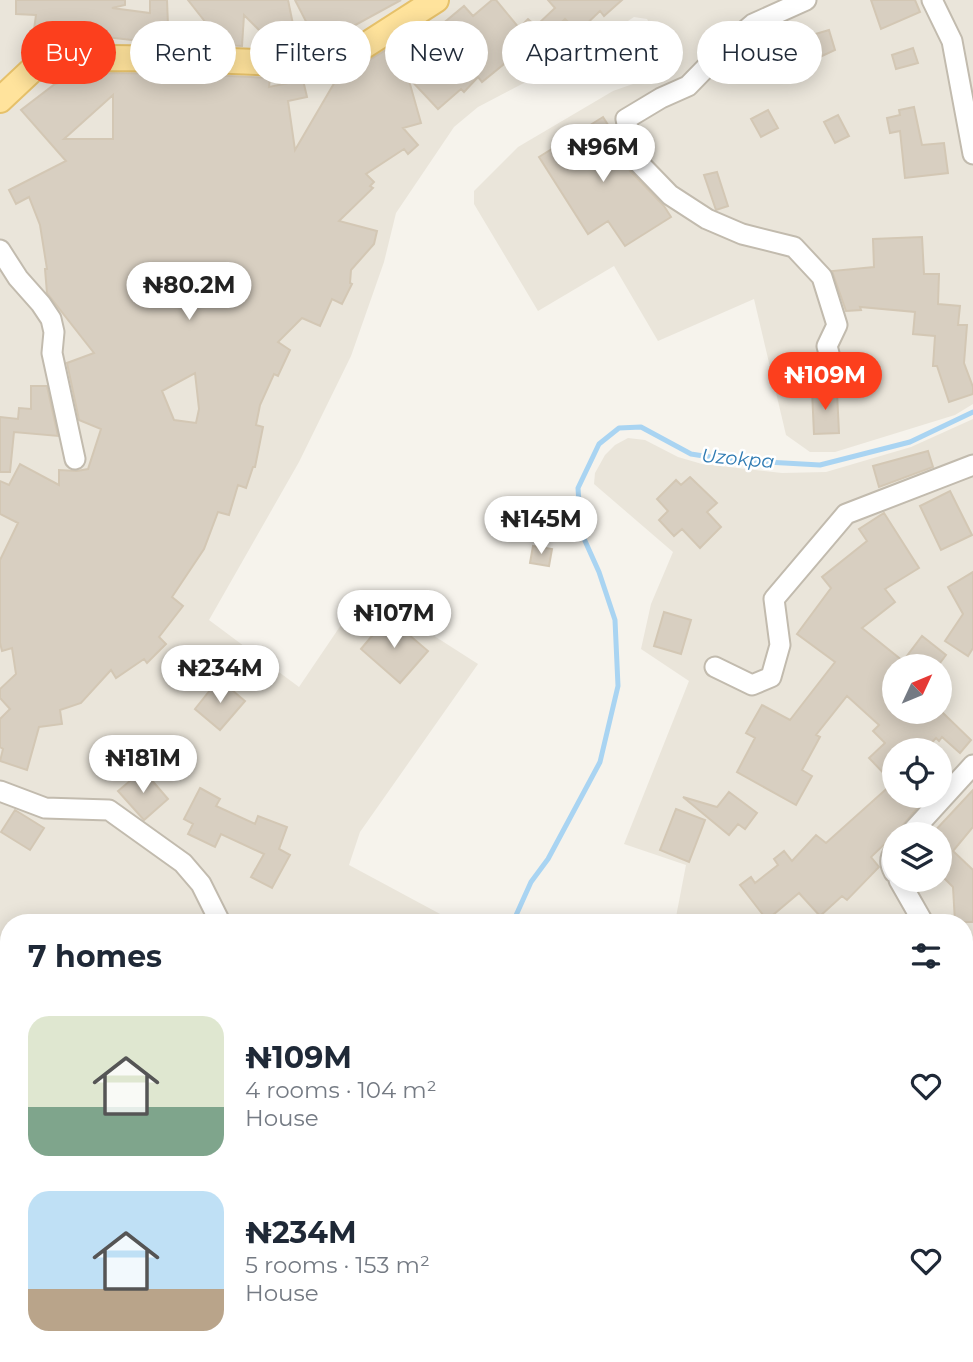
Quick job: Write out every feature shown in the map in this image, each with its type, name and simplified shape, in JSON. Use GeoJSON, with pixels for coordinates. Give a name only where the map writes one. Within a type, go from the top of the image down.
{"type":"FeatureCollection","features":[{"type":"Feature","properties":{"kind":"main road"},"geometry":{"type":"LineString","coordinates":[[0,100],[33,69],[59,63],[112,58],[184,58],[304,64],[332,62],[358,50],[436,0]]}},
{"type":"Feature","properties":{"kind":"street"},"geometry":{"type":"LineString","coordinates":[[806,0],[753,24],[688,86],[626,119],[639,163],[670,195],[707,219],[742,234],[794,247],[822,277],[837,325],[827,346],[836,380]]}},
{"type":"Feature","properties":{"kind":"street"},"geometry":{"type":"LineString","coordinates":[[932,0],[952,41],[973,154]]}},
{"type":"Feature","properties":{"kind":"street"},"geometry":{"type":"LineString","coordinates":[[0,85],[0,100]]}},
{"type":"Feature","properties":{"kind":"street"},"geometry":{"type":"LineString","coordinates":[[0,250],[18,278],[51,319],[54,332],[52,353],[75,459]]}},
{"type":"Feature","properties":{"kind":"street"},"geometry":{"type":"LineString","coordinates":[[715,667],[752,685],[771,677],[780,645],[774,599],[846,514],[973,465]]}},
{"type":"Feature","properties":{"kind":"street"},"geometry":{"type":"LineString","coordinates":[[921,822],[973,765]]}},
{"type":"Feature","properties":{"kind":"street"},"geometry":{"type":"LineString","coordinates":[[0,791],[45,808],[109,810],[183,863],[201,884],[216,914]]}},
{"type":"Feature","properties":{"kind":"street"},"geometry":{"type":"LineString","coordinates":[[906,892],[918,914]]}},
{"type":"Feature","properties":{"kind":"shaded area"},"geometry":{"type":"Polygon","coordinates":[[[0,0],[973,0],[973,404],[955,415],[835,452],[810,452],[786,435],[754,299],[658,341],[614,266],[538,311],[474,204],[474,191],[518,147],[613,91],[633,84],[683,84],[683,21],[648,21],[634,17],[628,21],[502,21],[502,84],[522,84],[478,107],[454,127],[396,213],[384,262],[351,356],[299,462],[209,620],[299,687],[364,591],[478,664],[360,832],[349,865],[440,914],[0,914],[0,0]]]}},
{"type":"Feature","properties":{"kind":"shaded area"},"geometry":{"type":"Polygon","coordinates":[[[973,419],[973,914],[677,914],[686,865],[624,844],[689,681],[641,649],[651,604],[673,552],[594,484],[595,473],[605,455],[628,438],[645,440],[678,457],[702,464],[782,473],[826,472],[911,447],[973,419]]]}},
{"type":"Feature","properties":{"kind":"building"},"geometry":{"type":"Polygon","coordinates":[[[16,0],[125,0],[125,5],[112,8],[150,13],[150,0],[167,0],[168,21],[130,21],[130,40],[116,38],[116,21],[35,21],[36,15],[16,14],[16,0]]]}},
{"type":"Feature","properties":{"kind":"building"},"geometry":{"type":"Polygon","coordinates":[[[188,0],[288,0],[292,21],[250,21],[244,15],[242,46],[236,46],[236,21],[204,21],[188,0]]]}},
{"type":"Feature","properties":{"kind":"building"},"geometry":{"type":"Polygon","coordinates":[[[295,0],[401,0],[363,21],[306,21],[295,0]]]}},
{"type":"Feature","properties":{"kind":"building"},"geometry":{"type":"Polygon","coordinates":[[[492,0],[496,0],[513,21],[502,21],[502,66],[488,77],[488,21],[446,21],[464,6],[473,16],[492,0]]]}},
{"type":"Feature","properties":{"kind":"building"},"geometry":{"type":"Polygon","coordinates":[[[548,0],[622,0],[604,16],[600,11],[590,21],[541,21],[555,8],[548,0]]]}},
{"type":"Feature","properties":{"kind":"building"},"geometry":{"type":"Polygon","coordinates":[[[871,0],[915,0],[920,12],[881,29],[871,0]]]}},
{"type":"Feature","properties":{"kind":"building"},"geometry":{"type":"Polygon","coordinates":[[[829,30],[835,50],[822,56],[822,32],[829,30]]]}},
{"type":"Feature","properties":{"kind":"building"},"geometry":{"type":"Polygon","coordinates":[[[913,48],[918,63],[896,69],[892,55],[913,48]]]}},
{"type":"Feature","properties":{"kind":"building"},"geometry":{"type":"Polygon","coordinates":[[[385,50],[385,84],[410,84],[421,123],[403,128],[418,145],[408,154],[404,149],[366,174],[374,182],[370,186],[373,188],[339,221],[377,231],[374,244],[351,270],[352,284],[342,304],[332,299],[320,326],[302,318],[278,342],[290,350],[278,376],[274,374],[260,405],[256,425],[263,427],[255,467],[246,488],[238,485],[229,515],[218,512],[204,549],[172,597],[183,606],[159,637],[166,644],[147,663],[144,659],[116,678],[111,670],[81,703],[60,710],[62,724],[39,727],[27,770],[0,761],[3,749],[0,747],[0,719],[10,709],[0,698],[0,689],[16,674],[12,648],[2,651],[0,643],[0,560],[18,523],[0,514],[0,481],[9,485],[20,464],[59,485],[59,470],[88,469],[101,429],[79,420],[67,363],[94,353],[47,293],[47,269],[40,225],[29,197],[16,204],[9,190],[66,161],[21,110],[55,84],[116,84],[116,73],[130,73],[130,84],[236,84],[236,76],[250,77],[250,84],[269,84],[269,87],[304,84],[307,97],[288,101],[295,150],[334,84],[371,84],[371,59],[385,50]],[[113,95],[64,139],[113,139],[113,95]],[[195,373],[162,391],[174,420],[196,423],[199,409],[195,373]]]}},
{"type":"Feature","properties":{"kind":"building"},"geometry":{"type":"Polygon","coordinates":[[[415,84],[471,84],[464,92],[461,89],[438,109],[415,84]]]}},
{"type":"Feature","properties":{"kind":"building"},"geometry":{"type":"Polygon","coordinates":[[[914,107],[922,145],[944,143],[948,173],[905,178],[900,131],[890,133],[887,118],[900,115],[899,110],[914,107]]]}},
{"type":"Feature","properties":{"kind":"building"},"geometry":{"type":"Polygon","coordinates":[[[768,110],[778,128],[761,137],[751,119],[768,110]]]}},
{"type":"Feature","properties":{"kind":"building"},"geometry":{"type":"Polygon","coordinates":[[[838,115],[849,136],[835,143],[824,122],[838,115]]]}},
{"type":"Feature","properties":{"kind":"building"},"geometry":{"type":"Polygon","coordinates":[[[603,117],[617,139],[630,171],[671,217],[625,246],[608,221],[588,234],[539,157],[603,117]]]}},
{"type":"Feature","properties":{"kind":"building"},"geometry":{"type":"Polygon","coordinates":[[[717,172],[728,206],[716,210],[704,175],[717,172]]]}},
{"type":"Feature","properties":{"kind":"building"},"geometry":{"type":"Polygon","coordinates":[[[922,237],[924,274],[939,274],[938,304],[960,306],[958,325],[967,325],[964,363],[973,394],[949,402],[937,366],[933,366],[935,336],[913,334],[915,312],[860,307],[861,310],[846,311],[832,271],[874,267],[873,239],[922,237]]]}},
{"type":"Feature","properties":{"kind":"building"},"geometry":{"type":"Polygon","coordinates":[[[31,386],[47,386],[58,436],[14,432],[10,472],[0,472],[0,417],[18,419],[19,408],[31,409],[31,386]]]}},
{"type":"Feature","properties":{"kind":"building"},"geometry":{"type":"Polygon","coordinates":[[[812,390],[837,392],[839,433],[814,434],[812,390]]]}},
{"type":"Feature","properties":{"kind":"building"},"geometry":{"type":"Polygon","coordinates":[[[928,451],[933,467],[879,487],[873,466],[928,451]]]}},
{"type":"Feature","properties":{"kind":"building"},"geometry":{"type":"Polygon","coordinates":[[[690,477],[717,503],[707,512],[721,527],[700,548],[682,529],[674,536],[659,520],[668,511],[657,499],[676,480],[681,485],[690,477]]]}},
{"type":"Feature","properties":{"kind":"building"},"geometry":{"type":"Polygon","coordinates":[[[950,491],[972,535],[941,550],[920,506],[950,491]]]}},
{"type":"Feature","properties":{"kind":"building"},"geometry":{"type":"Polygon","coordinates":[[[884,513],[919,568],[885,589],[895,602],[862,628],[894,654],[882,654],[882,724],[952,724],[952,722],[971,740],[960,753],[952,746],[952,738],[882,740],[873,731],[879,725],[847,696],[816,735],[820,737],[802,770],[812,776],[796,805],[737,772],[755,738],[746,733],[762,705],[790,720],[835,662],[797,634],[831,588],[822,577],[867,541],[859,529],[884,513]]]}},
{"type":"Feature","properties":{"kind":"building"},"geometry":{"type":"Polygon","coordinates":[[[533,546],[552,549],[549,566],[530,563],[533,546]]]}},
{"type":"Feature","properties":{"kind":"building"},"geometry":{"type":"Polygon","coordinates":[[[973,572],[973,648],[968,656],[945,641],[963,614],[948,587],[973,572]]]}},
{"type":"Feature","properties":{"kind":"building"},"geometry":{"type":"Polygon","coordinates":[[[664,612],[691,620],[681,654],[654,646],[664,612]]]}},
{"type":"Feature","properties":{"kind":"building"},"geometry":{"type":"Polygon","coordinates":[[[388,617],[428,651],[400,683],[361,649],[388,617]]]}},
{"type":"Feature","properties":{"kind":"building"},"geometry":{"type":"Polygon","coordinates":[[[922,636],[945,654],[908,654],[922,636]]]}},
{"type":"Feature","properties":{"kind":"building"},"geometry":{"type":"Polygon","coordinates":[[[219,679],[245,701],[220,730],[195,709],[219,679]]]}},
{"type":"Feature","properties":{"kind":"building"},"geometry":{"type":"Polygon","coordinates":[[[882,746],[882,772],[869,758],[882,746]]]}},
{"type":"Feature","properties":{"kind":"building"},"geometry":{"type":"Polygon","coordinates":[[[143,770],[168,799],[144,820],[118,791],[143,770]]]}},
{"type":"Feature","properties":{"kind":"building"},"geometry":{"type":"Polygon","coordinates":[[[200,788],[220,799],[216,806],[255,824],[258,816],[287,827],[279,849],[290,855],[272,888],[251,877],[264,854],[221,834],[215,847],[188,834],[193,824],[184,819],[200,788]]]}},
{"type":"Feature","properties":{"kind":"building"},"geometry":{"type":"Polygon","coordinates":[[[973,790],[973,827],[953,851],[973,870],[973,914],[955,914],[952,822],[943,822],[973,790]]]}},
{"type":"Feature","properties":{"kind":"building"},"geometry":{"type":"Polygon","coordinates":[[[729,792],[757,813],[745,829],[738,824],[729,835],[683,797],[717,807],[729,792]]]}},
{"type":"Feature","properties":{"kind":"building"},"geometry":{"type":"Polygon","coordinates":[[[882,793],[882,808],[917,808],[906,822],[882,822],[882,846],[871,857],[879,867],[847,900],[842,896],[822,914],[818,914],[799,893],[774,914],[762,914],[740,885],[751,877],[755,883],[778,865],[774,859],[784,851],[792,861],[816,835],[826,843],[882,793]]]}},
{"type":"Feature","properties":{"kind":"building"},"geometry":{"type":"Polygon","coordinates":[[[676,809],[705,820],[689,862],[660,850],[676,809]]]}},
{"type":"Feature","properties":{"kind":"building"},"geometry":{"type":"Polygon","coordinates":[[[15,810],[44,828],[30,850],[1,832],[15,810]]]}},
{"type":"Feature","properties":{"kind":"waterway","name":"Uzokpa"},"geometry":{"type":"LineString","coordinates":[[517,914],[531,882],[548,859],[600,762],[618,686],[615,620],[599,572],[581,532],[578,488],[599,444],[619,428],[641,427],[691,454],[729,460],[820,465],[910,442],[973,412]]}}]}
